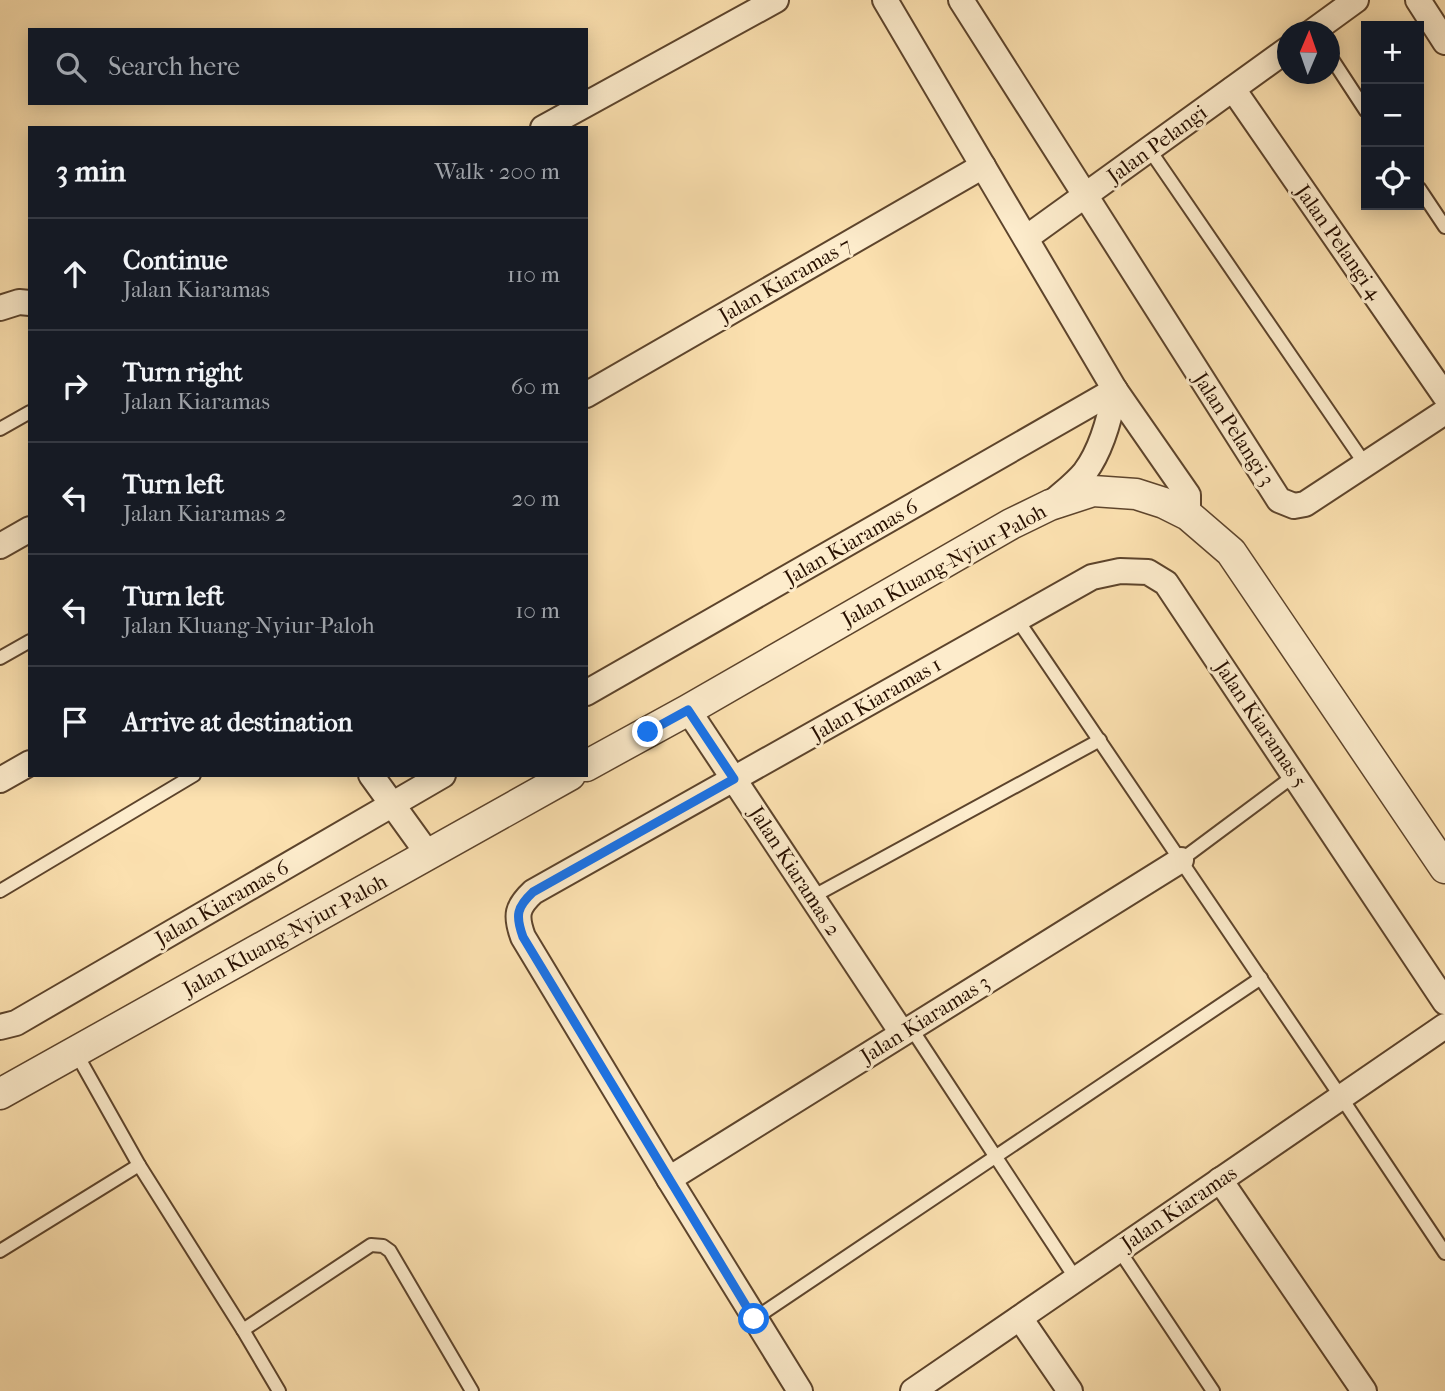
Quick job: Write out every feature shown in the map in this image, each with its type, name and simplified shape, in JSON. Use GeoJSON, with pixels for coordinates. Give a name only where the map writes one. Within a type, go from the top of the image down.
{"type":"FeatureCollection","features":[{"type":"Feature","properties":{"kind":"street"},"geometry":{"type":"LineString","coordinates":[[588,103],[775,0]]}},
{"type":"Feature","properties":{"kind":"street"},"geometry":{"type":"LineString","coordinates":[[885,0],[1115,390],[1188,495],[1188,515]]}},
{"type":"Feature","properties":{"kind":"street","name":"Jalan Pelangi 3"},"geometry":{"type":"LineString","coordinates":[[961,0],[1279,500],[1294,506],[1305,504],[1445,412]]}},
{"type":"Feature","properties":{"kind":"street"},"geometry":{"type":"LineString","coordinates":[[1326,21],[1356,0]]}},
{"type":"Feature","properties":{"kind":"street"},"geometry":{"type":"LineString","coordinates":[[1418,0],[1445,42]]}},
{"type":"Feature","properties":{"kind":"street","name":"Jalan Pelangi"},"geometry":{"type":"LineString","coordinates":[[1026,238],[1277,57]]}},
{"type":"Feature","properties":{"kind":"street","name":"Jalan Pelangi 4"},"geometry":{"type":"LineString","coordinates":[[1233,89],[1445,396]]}},
{"type":"Feature","properties":{"kind":"street"},"geometry":{"type":"LineString","coordinates":[[547,126],[585,105]]}},
{"type":"Feature","properties":{"kind":"street","name":"Jalan Kiaramas 7"},"geometry":{"type":"LineString","coordinates":[[588,394],[983,166]]}},
{"type":"Feature","properties":{"kind":"street"},"geometry":{"type":"LineString","coordinates":[[0,308],[19,302],[28,303]]}},
{"type":"Feature","properties":{"kind":"street"},"geometry":{"type":"LineString","coordinates":[[1050,505],[1083,475],[1091,463],[1107,427],[1115,390]]}},
{"type":"Feature","properties":{"kind":"street","name":"Jalan Kiaramas 6"},"geometry":{"type":"LineString","coordinates":[[588,692],[1115,390]]}},
{"type":"Feature","properties":{"kind":"street","name":"Jalan Kluang-Nyiur-Paloh"},"geometry":{"type":"LineString","coordinates":[[588,765],[1011,524],[1050,505],[1093,491],[1136,494],[1164,503],[1188,515],[1231,552],[1445,868]]}},
{"type":"Feature","properties":{"kind":"street"},"geometry":{"type":"LineString","coordinates":[[0,546],[28,530]]}},
{"type":"Feature","properties":{"kind":"street","name":"Jalan Kiaramas 5"},"geometry":{"type":"LineString","coordinates":[[1017,619],[1092,577],[1120,571],[1148,572],[1167,583],[1445,1002]]}},
{"type":"Feature","properties":{"kind":"street","name":"Jalan Kiaramas 1"},"geometry":{"type":"LineString","coordinates":[[734,779],[1017,619]]}},
{"type":"Feature","properties":{"kind":"street","name":"Jalan Kiaramas 2"},"geometry":{"type":"LineString","coordinates":[[688,710],[812,897],[906,1031]]}},
{"type":"Feature","properties":{"kind":"street"},"geometry":{"type":"LineString","coordinates":[[0,780],[28,764]]}},
{"type":"Feature","properties":{"kind":"street"},"geometry":{"type":"LineString","coordinates":[[372,777],[428,855]]}},
{"type":"Feature","properties":{"kind":"street","name":"Jalan Kiaramas 6"},"geometry":{"type":"LineString","coordinates":[[0,1027],[16,1023],[440,777]]}},
{"type":"Feature","properties":{"kind":"street","name":"Jalan Kluang-Nyiur-Paloh"},"geometry":{"type":"LineString","coordinates":[[0,1094],[566,777]]}},
{"type":"Feature","properties":{"kind":"street"},"geometry":{"type":"LineString","coordinates":[[734,779],[533,892],[518,911],[518,924],[523,937],[669,1179],[800,1391]]}},
{"type":"Feature","properties":{"kind":"street","name":"Jalan Kiaramas 3"},"geometry":{"type":"LineString","coordinates":[[669,1179],[1181,860]]}},
{"type":"Feature","properties":{"kind":"street","name":"Jalan Kiaramas"},"geometry":{"type":"LineString","coordinates":[[913,1391],[1445,1026]]}},
{"type":"Feature","properties":{"kind":"street"},"geometry":{"type":"LineString","coordinates":[[1220,1180],[1364,1391]]}},
{"type":"Feature","properties":{"kind":"street"},"geometry":{"type":"LineString","coordinates":[[1020,1318],[1070,1391]]}},
{"type":"Feature","properties":{"kind":"lane"},"geometry":{"type":"LineString","coordinates":[[1340,73],[1361,104]]}},
{"type":"Feature","properties":{"kind":"lane"},"geometry":{"type":"LineString","coordinates":[[1149,149],[1366,464]]}},
{"type":"Feature","properties":{"kind":"lane"},"geometry":{"type":"LineString","coordinates":[[1424,196],[1445,227]]}},
{"type":"Feature","properties":{"kind":"lane"},"geometry":{"type":"LineString","coordinates":[[0,429],[28,413]]}},
{"type":"Feature","properties":{"kind":"lane"},"geometry":{"type":"LineString","coordinates":[[1017,619],[1445,1253]]}},
{"type":"Feature","properties":{"kind":"lane"},"geometry":{"type":"LineString","coordinates":[[0,658],[28,642]]}},
{"type":"Feature","properties":{"kind":"lane"},"geometry":{"type":"LineString","coordinates":[[812,897],[1100,740]]}},
{"type":"Feature","properties":{"kind":"lane"},"geometry":{"type":"LineString","coordinates":[[1181,860],[1294,775]]}},
{"type":"Feature","properties":{"kind":"lane"},"geometry":{"type":"LineString","coordinates":[[0,891],[191,777]]}},
{"type":"Feature","properties":{"kind":"lane"},"geometry":{"type":"LineString","coordinates":[[754,1319],[1261,978]]}},
{"type":"Feature","properties":{"kind":"lane"},"geometry":{"type":"LineString","coordinates":[[906,1031],[996,1157],[1076,1279]]}},
{"type":"Feature","properties":{"kind":"lane"},"geometry":{"type":"LineString","coordinates":[[76,1053],[139,1165],[279,1391]]}},
{"type":"Feature","properties":{"kind":"lane"},"geometry":{"type":"LineString","coordinates":[[0,1251],[139,1165]]}},
{"type":"Feature","properties":{"kind":"lane"},"geometry":{"type":"LineString","coordinates":[[243,1330],[371,1245],[383,1246],[390,1251],[472,1391]]}},
{"type":"Feature","properties":{"kind":"lane"},"geometry":{"type":"LineString","coordinates":[[1119,1250],[1213,1391]]}},
{"type":"Feature","properties":{"kind":"route"},"geometry":{"type":"LineString","coordinates":[[648,732],[688,710],[734,779],[533,892],[518,911],[518,924],[523,937],[754,1319]]}}]}
